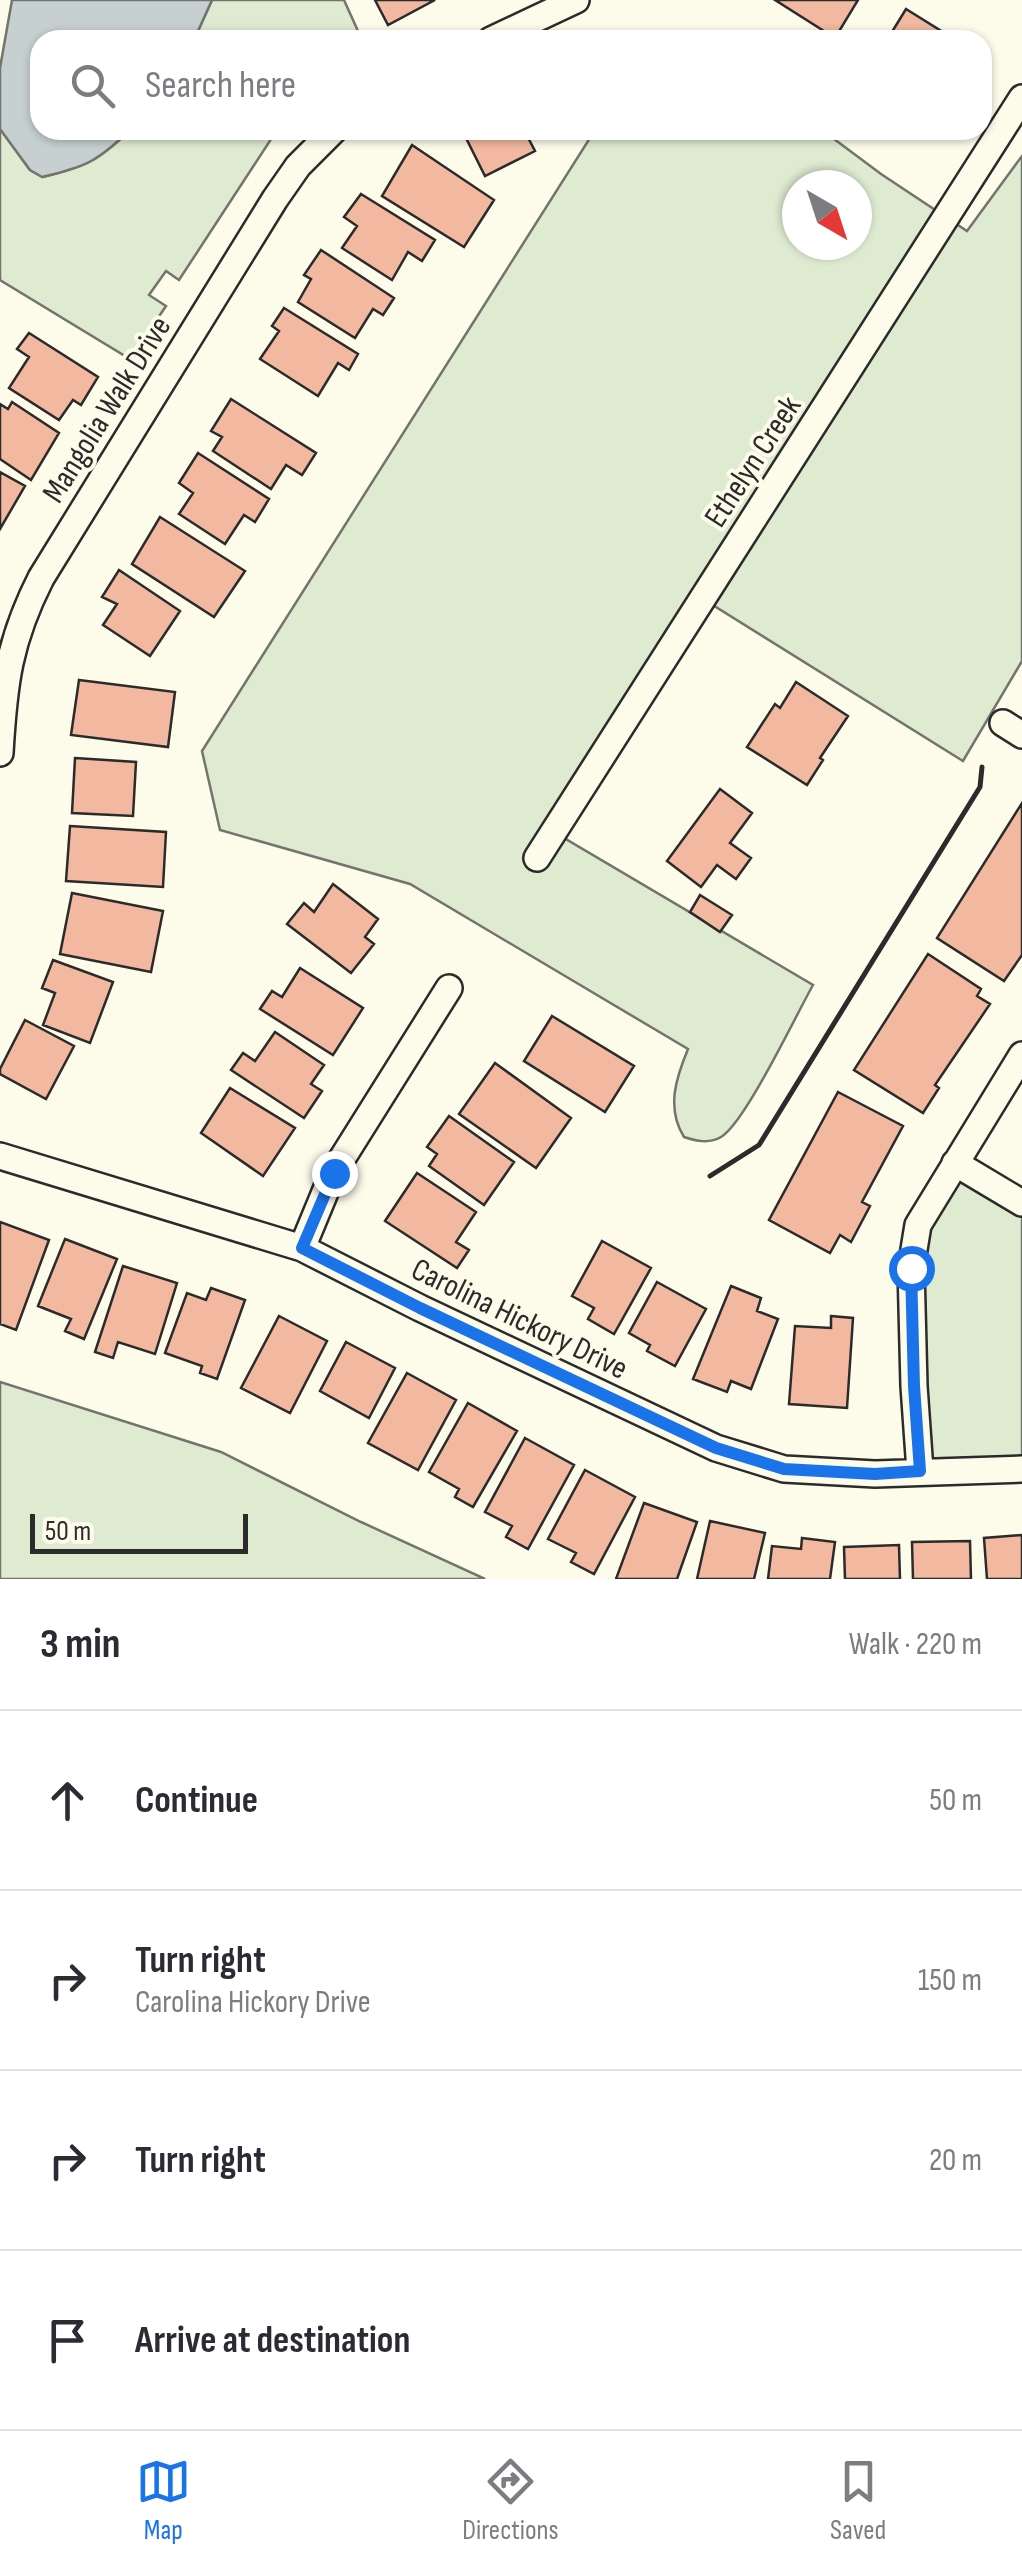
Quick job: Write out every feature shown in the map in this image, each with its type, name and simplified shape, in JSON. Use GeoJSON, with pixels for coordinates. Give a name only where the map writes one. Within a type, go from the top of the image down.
{"type":"FeatureCollection","features":[{"type":"Feature","properties":{"kind":"street"},"geometry":{"type":"LineString","coordinates":[[512,30],[576,0]]}},
{"type":"Feature","properties":{"kind":"street","name":"Ethelyn Creek"},"geometry":{"type":"LineString","coordinates":[[536,858],[1022,98]]}},
{"type":"Feature","properties":{"kind":"street","name":"Mangolia Walk Drive"},"geometry":{"type":"LineString","coordinates":[[0,752],[4,691],[12,645],[24,610],[274,199],[298,166],[324,140]]}},
{"type":"Feature","properties":{"kind":"street"},"geometry":{"type":"LineString","coordinates":[[302,1248],[334,1173],[449,988]]}},
{"type":"Feature","properties":{"kind":"street"},"geometry":{"type":"LineString","coordinates":[[920,1471],[914,1386],[913,1254],[918,1225],[1022,1055]]}},
{"type":"Feature","properties":{"kind":"street","name":"Carolina Hickory Drive"},"geometry":{"type":"LineString","coordinates":[[0,1156],[302,1248],[716,1448],[784,1469],[875,1474],[1022,1468]]}},
{"type":"Feature","properties":{"kind":"street"},"geometry":{"type":"LineString","coordinates":[[955,1163],[1022,1203]]}},
{"type":"Feature","properties":{"kind":"green space"},"geometry":{"type":"Polygon","coordinates":[[[212,0],[344,0],[358,30],[198,30],[212,0]]]}},
{"type":"Feature","properties":{"kind":"green space"},"geometry":{"type":"Polygon","coordinates":[[[0,129],[30,170],[43,177],[90,161],[119,140],[270,140],[179,280],[166,271],[149,295],[166,306],[130,359],[0,280],[0,129]]]}},
{"type":"Feature","properties":{"kind":"green space"},"geometry":{"type":"Polygon","coordinates":[[[589,140],[835,140],[967,231],[1022,156],[1022,661],[963,761],[703,599],[554,832],[813,985],[756,1091],[731,1128],[721,1137],[707,1141],[684,1137],[674,1104],[688,1049],[410,884],[220,830],[202,751],[589,140]]]}},
{"type":"Feature","properties":{"kind":"green space"},"geometry":{"type":"Polygon","coordinates":[[[955,1163],[1022,1203],[1022,1469],[920,1471],[911,1268],[955,1163]]]}},
{"type":"Feature","properties":{"kind":"green space"},"geometry":{"type":"Polygon","coordinates":[[[0,1382],[221,1452],[485,1579],[0,1579],[0,1382]]]}},
{"type":"Feature","properties":{"kind":"shaded area"},"geometry":{"type":"Polygon","coordinates":[[[12,0],[212,0],[198,30],[30,30],[30,140],[119,140],[70,170],[42,177],[30,170],[0,129],[0,68],[12,0]]]}},
{"type":"Feature","properties":{"kind":"building"},"geometry":{"type":"Polygon","coordinates":[[[375,0],[435,0],[388,25],[375,0]]]}},
{"type":"Feature","properties":{"kind":"building"},"geometry":{"type":"Polygon","coordinates":[[[775,0],[858,0],[840,30],[822,30],[775,0]]]}},
{"type":"Feature","properties":{"kind":"building"},"geometry":{"type":"Polygon","coordinates":[[[906,9],[940,30],[893,30],[906,9]]]}},
{"type":"Feature","properties":{"kind":"building"},"geometry":{"type":"Polygon","coordinates":[[[467,140],[529,140],[535,151],[485,176],[467,140]]]}},
{"type":"Feature","properties":{"kind":"building"},"geometry":{"type":"Polygon","coordinates":[[[412,145],[494,200],[464,247],[382,196],[412,145]]]}},
{"type":"Feature","properties":{"kind":"building"},"geometry":{"type":"Polygon","coordinates":[[[361,194],[435,240],[422,261],[408,252],[392,280],[342,248],[357,226],[344,217],[361,194]]]}},
{"type":"Feature","properties":{"kind":"building"},"geometry":{"type":"Polygon","coordinates":[[[321,250],[394,298],[383,315],[373,309],[355,338],[298,302],[311,279],[304,275],[321,250]]]}},
{"type":"Feature","properties":{"kind":"building"},"geometry":{"type":"Polygon","coordinates":[[[284,308],[358,354],[349,370],[338,363],[318,396],[260,359],[279,331],[272,326],[284,308]]]}},
{"type":"Feature","properties":{"kind":"building"},"geometry":{"type":"Polygon","coordinates":[[[29,333],[98,377],[81,405],[73,400],[59,420],[9,388],[29,357],[17,349],[29,333]]]}},
{"type":"Feature","properties":{"kind":"building"},"geometry":{"type":"Polygon","coordinates":[[[231,399],[316,453],[302,475],[286,465],[271,489],[213,451],[222,437],[211,431],[231,399]]]}},
{"type":"Feature","properties":{"kind":"building"},"geometry":{"type":"Polygon","coordinates":[[[12,402],[59,433],[31,480],[0,459],[0,404],[8,409],[12,402]]]}},
{"type":"Feature","properties":{"kind":"building"},"geometry":{"type":"Polygon","coordinates":[[[198,453],[269,499],[255,522],[244,515],[225,544],[179,514],[193,493],[179,483],[198,453]]]}},
{"type":"Feature","properties":{"kind":"building"},"geometry":{"type":"Polygon","coordinates":[[[0,472],[25,486],[0,529],[0,472]]]}},
{"type":"Feature","properties":{"kind":"building"},"geometry":{"type":"Polygon","coordinates":[[[160,517],[245,571],[214,617],[132,564],[160,517]]]}},
{"type":"Feature","properties":{"kind":"building"},"geometry":{"type":"Polygon","coordinates":[[[119,570],[180,611],[150,656],[103,625],[117,604],[102,597],[119,570]]]}},
{"type":"Feature","properties":{"kind":"building"},"geometry":{"type":"Polygon","coordinates":[[[79,680],[175,692],[168,747],[71,735],[79,680]]]}},
{"type":"Feature","properties":{"kind":"building"},"geometry":{"type":"Polygon","coordinates":[[[796,682],[848,716],[807,785],[747,747],[775,704],[780,708],[796,682]]]}},
{"type":"Feature","properties":{"kind":"building"},"geometry":{"type":"Polygon","coordinates":[[[75,758],[136,762],[133,816],[72,813],[75,758]]]}},
{"type":"Feature","properties":{"kind":"building"},"geometry":{"type":"Polygon","coordinates":[[[720,789],[752,813],[730,843],[751,858],[736,879],[717,865],[701,887],[667,861],[720,789]]]}},
{"type":"Feature","properties":{"kind":"building"},"geometry":{"type":"Polygon","coordinates":[[[1022,803],[1022,955],[1004,981],[937,938],[1022,803]]]}},
{"type":"Feature","properties":{"kind":"building"},"geometry":{"type":"Polygon","coordinates":[[[70,826],[166,832],[163,887],[66,881],[70,826]]]}},
{"type":"Feature","properties":{"kind":"building"},"geometry":{"type":"Polygon","coordinates":[[[333,884],[378,919],[365,937],[374,944],[351,973],[287,924],[304,903],[314,912],[333,884]]]}},
{"type":"Feature","properties":{"kind":"building"},"geometry":{"type":"Polygon","coordinates":[[[72,893],[163,911],[151,972],[60,954],[72,893]]]}},
{"type":"Feature","properties":{"kind":"building"},"geometry":{"type":"Polygon","coordinates":[[[700,895],[732,915],[720,932],[690,912],[700,895]]]}},
{"type":"Feature","properties":{"kind":"building"},"geometry":{"type":"Polygon","coordinates":[[[928,954],[981,989],[977,996],[990,1004],[935,1085],[939,1088],[923,1113],[854,1070],[928,954]]]}},
{"type":"Feature","properties":{"kind":"building"},"geometry":{"type":"Polygon","coordinates":[[[53,960],[113,982],[90,1043],[43,1025],[55,993],[42,988],[53,960]]]}},
{"type":"Feature","properties":{"kind":"building"},"geometry":{"type":"Polygon","coordinates":[[[300,968],[363,1008],[333,1055],[260,1009],[272,991],[282,997],[300,968]]]}},
{"type":"Feature","properties":{"kind":"building"},"geometry":{"type":"Polygon","coordinates":[[[552,1016],[634,1066],[605,1112],[524,1061],[552,1016]]]}},
{"type":"Feature","properties":{"kind":"building"},"geometry":{"type":"Polygon","coordinates":[[[25,1020],[74,1046],[46,1099],[0,1074],[25,1020]]]}},
{"type":"Feature","properties":{"kind":"building"},"geometry":{"type":"Polygon","coordinates":[[[275,1032],[324,1065],[311,1084],[322,1091],[304,1118],[231,1070],[243,1053],[255,1061],[275,1032]]]}},
{"type":"Feature","properties":{"kind":"building"},"geometry":{"type":"Polygon","coordinates":[[[495,1063],[571,1118],[536,1168],[459,1114],[495,1063]]]}},
{"type":"Feature","properties":{"kind":"building"},"geometry":{"type":"Polygon","coordinates":[[[230,1088],[295,1128],[263,1176],[201,1133],[230,1088]]]}},
{"type":"Feature","properties":{"kind":"building"},"geometry":{"type":"Polygon","coordinates":[[[838,1092],[903,1126],[862,1202],[870,1206],[851,1242],[840,1235],[830,1253],[769,1220],[838,1092]]]}},
{"type":"Feature","properties":{"kind":"building"},"geometry":{"type":"Polygon","coordinates":[[[449,1116],[514,1162],[484,1205],[429,1166],[437,1154],[427,1147],[449,1116]]]}},
{"type":"Feature","properties":{"kind":"building"},"geometry":{"type":"Polygon","coordinates":[[[417,1173],[476,1212],[456,1242],[469,1250],[457,1268],[385,1221],[417,1173]]]}},
{"type":"Feature","properties":{"kind":"building"},"geometry":{"type":"Polygon","coordinates":[[[0,1222],[49,1240],[16,1330],[0,1324],[0,1222]]]}},
{"type":"Feature","properties":{"kind":"building"},"geometry":{"type":"Polygon","coordinates":[[[65,1239],[117,1259],[84,1339],[65,1331],[71,1319],[38,1306],[65,1239]]]}},
{"type":"Feature","properties":{"kind":"building"},"geometry":{"type":"Polygon","coordinates":[[[602,1241],[651,1268],[614,1334],[588,1319],[594,1308],[572,1296],[602,1241]]]}},
{"type":"Feature","properties":{"kind":"building"},"geometry":{"type":"Polygon","coordinates":[[[123,1266],[177,1283],[155,1354],[118,1342],[113,1358],[95,1352],[123,1266]]]}},
{"type":"Feature","properties":{"kind":"building"},"geometry":{"type":"Polygon","coordinates":[[[657,1282],[706,1309],[675,1366],[647,1351],[650,1345],[629,1333],[657,1282]]]}},
{"type":"Feature","properties":{"kind":"building"},"geometry":{"type":"Polygon","coordinates":[[[731,1286],[761,1298],[757,1311],[778,1319],[751,1389],[731,1381],[727,1392],[693,1379],[731,1286]]]}},
{"type":"Feature","properties":{"kind":"building"},"geometry":{"type":"Polygon","coordinates":[[[211,1288],[245,1300],[217,1379],[200,1373],[202,1366],[165,1353],[187,1293],[206,1300],[211,1288]]]}},
{"type":"Feature","properties":{"kind":"building"},"geometry":{"type":"Polygon","coordinates":[[[279,1316],[327,1341],[290,1413],[241,1388],[279,1316]]]}},
{"type":"Feature","properties":{"kind":"building"},"geometry":{"type":"Polygon","coordinates":[[[831,1316],[853,1318],[847,1408],[789,1404],[795,1326],[831,1328],[831,1316]]]}},
{"type":"Feature","properties":{"kind":"building"},"geometry":{"type":"Polygon","coordinates":[[[346,1342],[395,1368],[369,1418],[320,1391],[346,1342]]]}},
{"type":"Feature","properties":{"kind":"building"},"geometry":{"type":"Polygon","coordinates":[[[407,1373],[456,1400],[418,1470],[368,1443],[407,1373]]]}},
{"type":"Feature","properties":{"kind":"building"},"geometry":{"type":"Polygon","coordinates":[[[468,1403],[517,1431],[473,1507],[455,1497],[459,1489],[429,1472],[468,1403]]]}},
{"type":"Feature","properties":{"kind":"building"},"geometry":{"type":"Polygon","coordinates":[[[525,1438],[574,1465],[528,1549],[506,1537],[512,1526],[485,1512],[525,1438]]]}},
{"type":"Feature","properties":{"kind":"building"},"geometry":{"type":"Polygon","coordinates":[[[585,1470],[635,1497],[594,1574],[571,1562],[576,1553],[548,1539],[585,1470]]]}},
{"type":"Feature","properties":{"kind":"building"},"geometry":{"type":"Polygon","coordinates":[[[644,1503],[697,1522],[677,1579],[616,1579],[644,1503]]]}},
{"type":"Feature","properties":{"kind":"building"},"geometry":{"type":"Polygon","coordinates":[[[710,1521],[765,1533],[754,1579],[697,1579],[710,1521]]]}},
{"type":"Feature","properties":{"kind":"building"},"geometry":{"type":"Polygon","coordinates":[[[1022,1535],[1022,1579],[987,1579],[984,1538],[1022,1535]]]}},
{"type":"Feature","properties":{"kind":"building"},"geometry":{"type":"Polygon","coordinates":[[[802,1538],[835,1542],[830,1579],[768,1579],[772,1546],[801,1549],[802,1538]]]}},
{"type":"Feature","properties":{"kind":"building"},"geometry":{"type":"Polygon","coordinates":[[[970,1541],[971,1579],[913,1579],[912,1542],[970,1541]]]}},
{"type":"Feature","properties":{"kind":"building"},"geometry":{"type":"Polygon","coordinates":[[[899,1545],[900,1579],[845,1579],[844,1547],[899,1545]]]}},
{"type":"Feature","properties":{"kind":"wall"},"geometry":{"type":"LineString","coordinates":[[710,1176],[759,1145],[980,787],[982,767]]}},
{"type":"Feature","properties":{"kind":"route"},"geometry":{"type":"LineString","coordinates":[[334,1173],[302,1248],[716,1448],[784,1469],[875,1474],[920,1471],[911,1268]]}}]}
